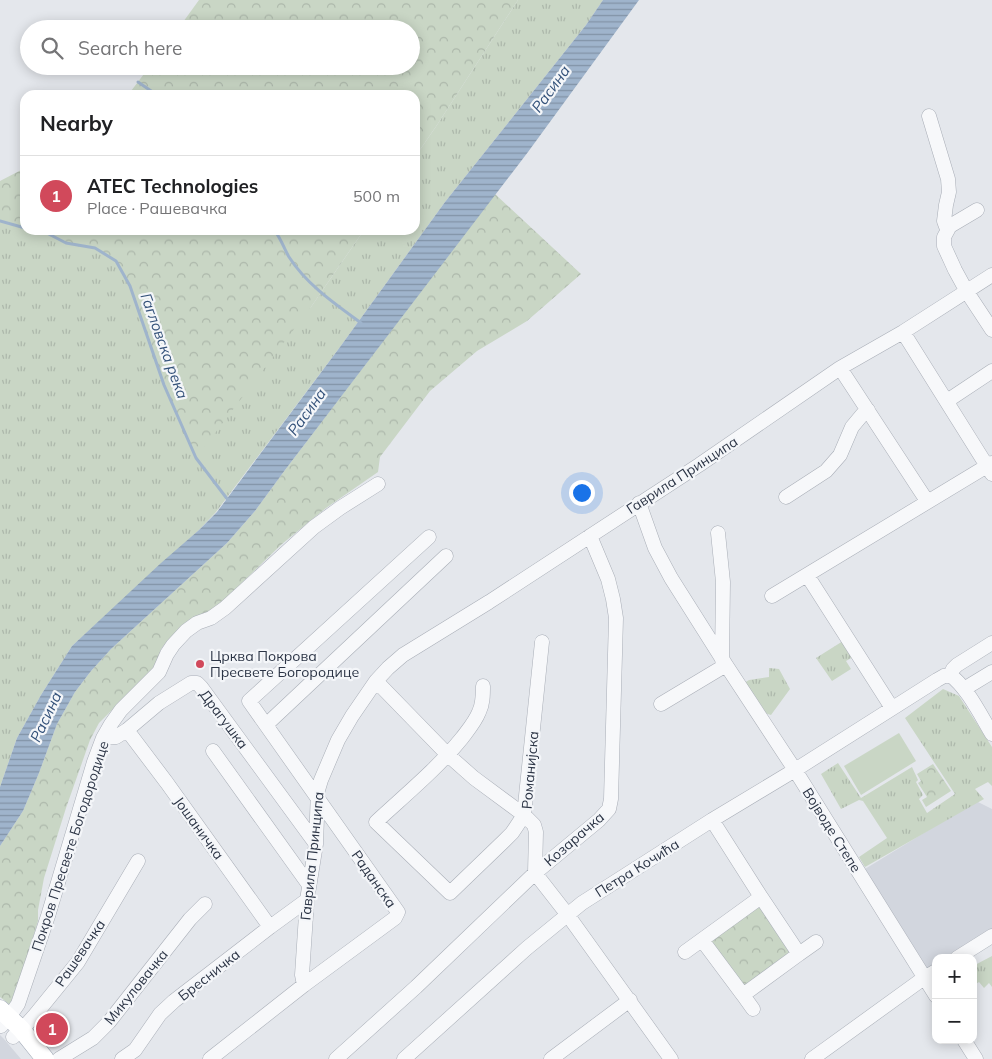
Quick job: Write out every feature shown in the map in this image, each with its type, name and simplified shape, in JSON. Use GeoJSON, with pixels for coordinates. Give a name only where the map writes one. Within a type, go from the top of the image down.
{"type":"FeatureCollection","features":[{"type":"Feature","properties":{"kind":"main road"},"geometry":{"type":"LineString","coordinates":[[7,1024],[31,1059]]}},
{"type":"Feature","properties":{"kind":"main road"},"geometry":{"type":"LineString","coordinates":[[7,1024],[44,1059]]}},
{"type":"Feature","properties":{"kind":"street"},"geometry":{"type":"LineString","coordinates":[[929,116],[948,179],[950,192],[944,221],[948,229]]}},
{"type":"Feature","properties":{"kind":"street"},"geometry":{"type":"LineString","coordinates":[[977,210],[953,223],[944,237],[944,246],[967,292],[992,330]]}},
{"type":"Feature","properties":{"kind":"street","name":"Гаврила Принципа"},"geometry":{"type":"LineString","coordinates":[[304,985],[302,975],[307,900],[316,844],[318,790],[338,740],[376,681],[388,668],[403,655],[699,465],[840,368],[903,332],[992,275]]}},
{"type":"Feature","properties":{"kind":"street"},"geometry":{"type":"LineString","coordinates":[[772,596],[927,502],[990,468],[903,332]]}},
{"type":"Feature","properties":{"kind":"street"},"geometry":{"type":"LineString","coordinates":[[840,368],[927,502]]}},
{"type":"Feature","properties":{"kind":"street"},"geometry":{"type":"LineString","coordinates":[[946,401],[992,370]]}},
{"type":"Feature","properties":{"kind":"street"},"geometry":{"type":"LineString","coordinates":[[786,497],[831,466],[843,449],[852,427],[868,410]]}},
{"type":"Feature","properties":{"kind":"street","name":"Покров Пресвете Богодородице"},"geometry":{"type":"LineString","coordinates":[[7,1024],[18,1004],[48,916],[94,762],[103,738],[111,724],[121,710],[159,672],[167,654],[186,631],[197,623],[211,618],[225,608],[314,527],[378,484]]}},
{"type":"Feature","properties":{"kind":"street","name":"Војводе Степе"},"geometry":{"type":"LineString","coordinates":[[639,503],[654,548],[662,563],[724,663],[930,974]]}},
{"type":"Feature","properties":{"kind":"street"},"geometry":{"type":"LineString","coordinates":[[661,704],[724,663],[722,582],[718,533]]}},
{"type":"Feature","properties":{"kind":"street","name":"Козарачка"},"geometry":{"type":"LineString","coordinates":[[336,1059],[416,987],[535,873],[599,820],[609,809],[611,799],[616,618],[608,579],[590,536]]}},
{"type":"Feature","properties":{"kind":"street","name":"Раданска"},"geometry":{"type":"LineString","coordinates":[[210,1059],[397,915],[398,912],[249,701],[429,537]]}},
{"type":"Feature","properties":{"kind":"street"},"geometry":{"type":"LineString","coordinates":[[266,725],[446,556]]}},
{"type":"Feature","properties":{"kind":"street"},"geometry":{"type":"LineString","coordinates":[[807,575],[892,708]]}},
{"type":"Feature","properties":{"kind":"street","name":"Романијска"},"geometry":{"type":"LineString","coordinates":[[535,873],[536,832],[534,825],[524,814],[542,642]]}},
{"type":"Feature","properties":{"kind":"street","name":"Петра Кочића"},"geometry":{"type":"LineString","coordinates":[[404,1059],[567,914],[712,820],[937,680],[950,675],[957,665],[992,643]]}},
{"type":"Feature","properties":{"kind":"street"},"geometry":{"type":"LineString","coordinates":[[964,689],[992,672]]}},
{"type":"Feature","properties":{"kind":"street"},"geometry":{"type":"LineString","coordinates":[[950,675],[964,689],[992,734]]}},
{"type":"Feature","properties":{"kind":"street"},"geometry":{"type":"LineString","coordinates":[[376,681],[448,755],[474,778],[524,814],[504,841],[450,892],[376,822],[448,755],[471,726],[479,713],[483,699],[483,686]]}},
{"type":"Feature","properties":{"kind":"street","name":"Драгушка"},"geometry":{"type":"LineString","coordinates":[[103,738],[116,737],[159,703],[191,683],[197,684],[316,844]]}},
{"type":"Feature","properties":{"kind":"street","name":"Јошаничка"},"geometry":{"type":"LineString","coordinates":[[127,730],[270,927]]}},
{"type":"Feature","properties":{"kind":"street","name":"Драгушка"},"geometry":{"type":"LineString","coordinates":[[213,751],[309,885]]}},
{"type":"Feature","properties":{"kind":"street"},"geometry":{"type":"LineString","coordinates":[[712,820],[799,954]]}},
{"type":"Feature","properties":{"kind":"street","name":"Рашевачка"},"geometry":{"type":"LineString","coordinates":[[7,1024],[35,1015],[78,962],[138,861]]}},
{"type":"Feature","properties":{"kind":"street"},"geometry":{"type":"LineString","coordinates":[[535,873],[630,1000],[671,1059]]}},
{"type":"Feature","properties":{"kind":"street"},"geometry":{"type":"LineString","coordinates":[[685,952],[761,898]]}},
{"type":"Feature","properties":{"kind":"street","name":"Бресничка"},"geometry":{"type":"LineString","coordinates":[[122,1059],[135,1050],[160,1014],[174,1001],[307,900]]}},
{"type":"Feature","properties":{"kind":"street","name":"Микуловачка"},"geometry":{"type":"LineString","coordinates":[[59,1059],[94,1038],[109,1022],[190,919],[205,904]]}},
{"type":"Feature","properties":{"kind":"street"},"geometry":{"type":"LineString","coordinates":[[963,954],[992,936]]}},
{"type":"Feature","properties":{"kind":"street"},"geometry":{"type":"LineString","coordinates":[[702,940],[753,1009]]}},
{"type":"Feature","properties":{"kind":"street"},"geometry":{"type":"LineString","coordinates":[[743,995],[816,942]]}},
{"type":"Feature","properties":{"kind":"street"},"geometry":{"type":"LineString","coordinates":[[812,1059],[930,974]]}},
{"type":"Feature","properties":{"kind":"street"},"geometry":{"type":"LineString","coordinates":[[558,1057],[630,1000]]}},
{"type":"Feature","properties":{"kind":"street"},"geometry":{"type":"LineString","coordinates":[[967,1044],[976,1059]]}},
{"type":"Feature","properties":{"kind":"shaded area"},"geometry":{"type":"Polygon","coordinates":[[[976,801],[992,809],[992,929],[952,954],[932,954],[932,966],[928,969],[865,869],[976,801]]]}},
{"type":"Feature","properties":{"kind":"shaded area"},"geometry":{"type":"Polygon","coordinates":[[[0,1035],[4,1039],[21,1059],[0,1059],[0,1035]]]}},
{"type":"Feature","properties":{"kind":"green space"},"geometry":{"type":"Polygon","coordinates":[[[199,0],[518,0],[420,150],[420,90],[132,90],[143,75],[420,75],[420,20],[185,20],[199,0]]]}},
{"type":"Feature","properties":{"kind":"green space"},"geometry":{"type":"Polygon","coordinates":[[[518,0],[603,0],[586,25],[445,202],[340,347],[216,512],[199,530],[72,646],[17,738],[0,787],[0,221],[20,227],[20,235],[51,235],[66,243],[95,248],[116,261],[130,286],[164,385],[311,307],[361,235],[420,235],[420,150],[518,0]]]}},
{"type":"Feature","properties":{"kind":"green space"},"geometry":{"type":"Polygon","coordinates":[[[20,171],[20,227],[0,221],[0,181],[20,171]]]}},
{"type":"Feature","properties":{"kind":"green space"},"geometry":{"type":"Polygon","coordinates":[[[495,194],[581,274],[527,321],[477,351],[430,391],[380,457],[378,472],[326,508],[282,544],[222,602],[207,613],[184,625],[161,649],[152,670],[99,723],[90,740],[66,808],[44,878],[38,910],[38,921],[10,1005],[0,997],[0,846],[23,811],[57,724],[75,692],[111,649],[227,543],[255,511],[495,194]]]}},
{"type":"Feature","properties":{"kind":"green space"},"geometry":{"type":"Polygon","coordinates":[[[51,235],[361,235],[311,307],[196,458],[164,385],[130,286],[116,261],[95,248],[66,243],[51,235]]]}},
{"type":"Feature","properties":{"kind":"green space"},"geometry":{"type":"Polygon","coordinates":[[[843,641],[853,657],[846,661],[851,669],[832,681],[816,658],[843,641]]]}},
{"type":"Feature","properties":{"kind":"green space"},"geometry":{"type":"Polygon","coordinates":[[[769,668],[779,669],[790,689],[771,715],[761,712],[744,683],[749,680],[769,677],[769,668]]]}},
{"type":"Feature","properties":{"kind":"green space"},"geometry":{"type":"Polygon","coordinates":[[[943,689],[959,696],[992,747],[992,786],[988,782],[975,789],[984,799],[865,867],[859,857],[887,838],[863,801],[859,800],[841,809],[821,774],[838,763],[861,798],[912,767],[918,780],[916,782],[923,795],[919,799],[927,813],[955,794],[905,718],[943,689]]]}},
{"type":"Feature","properties":{"kind":"green space"},"geometry":{"type":"Polygon","coordinates":[[[899,733],[916,761],[861,795],[844,766],[899,733]]]}},
{"type":"Feature","properties":{"kind":"green space"},"geometry":{"type":"Polygon","coordinates":[[[933,764],[951,791],[926,807],[922,800],[927,797],[918,783],[921,781],[917,774],[933,764]]]}},
{"type":"Feature","properties":{"kind":"green space"},"geometry":{"type":"Polygon","coordinates":[[[754,908],[761,908],[789,948],[789,952],[786,957],[746,986],[741,985],[712,944],[712,939],[754,908]]]}},
{"type":"Feature","properties":{"kind":"green space"},"geometry":{"type":"Polygon","coordinates":[[[992,956],[992,987],[989,983],[984,988],[979,982],[977,983],[977,964],[992,956]]]}},
{"type":"Feature","properties":{"kind":"water","name":"Расина"},"geometry":{"type":"Polygon","coordinates":[[[603,0],[639,0],[528,152],[255,511],[227,543],[111,649],[75,692],[57,724],[23,811],[0,846],[0,787],[17,738],[72,646],[217,512],[445,202],[586,25],[603,0]]]}},
{"type":"Feature","properties":{"kind":"waterway"},"geometry":{"type":"LineString","coordinates":[[138,82],[150,90]]}},
{"type":"Feature","properties":{"kind":"waterway","name":"Гагловска река"},"geometry":{"type":"LineString","coordinates":[[0,221],[20,227]]}},
{"type":"Feature","properties":{"kind":"waterway","name":"Гагловска река"},"geometry":{"type":"LineString","coordinates":[[51,235],[66,243],[95,248],[116,261],[130,286],[164,385],[196,458],[228,500]]}},
{"type":"Feature","properties":{"kind":"waterway"},"geometry":{"type":"LineString","coordinates":[[278,235],[289,257],[304,276],[341,309],[361,323]]}},
{"type":"Feature","properties":{"kind":"place","name":"Црква Покрова Пресвете Богородице"},"geometry":{"type":"Point","coordinates":[200,664]}},
{"type":"Feature","properties":{"kind":"place","name":"ATEC Technologies"},"geometry":{"type":"Point","coordinates":[52,1029]}}]}
